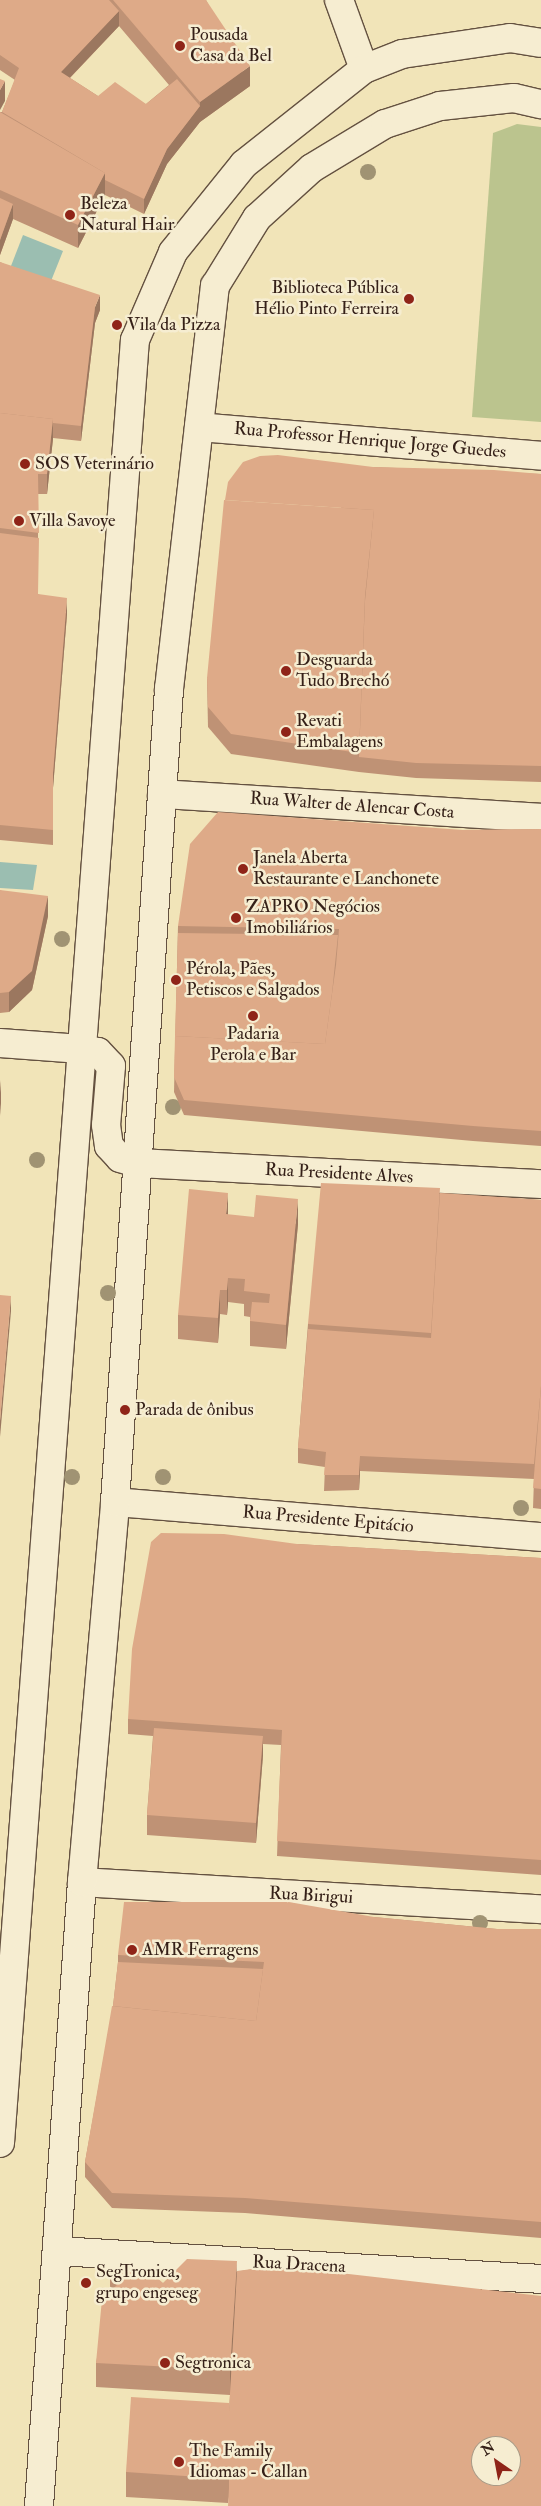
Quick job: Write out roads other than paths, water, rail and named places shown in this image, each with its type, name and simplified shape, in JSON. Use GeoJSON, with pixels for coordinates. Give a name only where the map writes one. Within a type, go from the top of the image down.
{"type":"FeatureCollection","features":[{"type":"Feature","properties":{"kind":"main road"},"geometry":{"type":"LineString","coordinates":[[339,0],[364,69]]}},
{"type":"Feature","properties":{"kind":"main road"},"geometry":{"type":"LineString","coordinates":[[0,2143],[135,340],[173,252],[244,164],[364,69],[402,54],[510,38],[541,43]]}},
{"type":"Feature","properties":{"kind":"main road"},"geometry":{"type":"LineString","coordinates":[[39,2506],[82,1882],[115,1502],[169,689],[215,286],[257,218],[312,168],[385,124],[440,106],[514,98],[541,104]]}},
{"type":"Feature","properties":{"kind":"main road","name":"Rua Professor Henrique Jorge Guedes"},"geometry":{"type":"LineString","coordinates":[[198,427],[541,456]]}},
{"type":"Feature","properties":{"kind":"main road","name":"Rua Walter de Alencar Costa"},"geometry":{"type":"LineString","coordinates":[[162,794],[541,818]]}},
{"type":"Feature","properties":{"kind":"main road"},"geometry":{"type":"LineString","coordinates":[[0,1043],[98,1052],[111,1066],[106,1125],[109,1146],[120,1158],[138,1163]]}},
{"type":"Feature","properties":{"kind":"main road","name":"Rua Presidente Alves"},"geometry":{"type":"LineString","coordinates":[[138,1163],[541,1184]]}},
{"type":"Feature","properties":{"kind":"main road","name":"Rua Presidente Epitácio"},"geometry":{"type":"LineString","coordinates":[[115,1502],[541,1537]]}},
{"type":"Feature","properties":{"kind":"main road","name":"Rua Birigui"},"geometry":{"type":"LineString","coordinates":[[82,1882],[541,1909]]}},
{"type":"Feature","properties":{"kind":"main road","name":"Rua Dracena"},"geometry":{"type":"LineString","coordinates":[[57,2251],[541,2279]]}},
{"type":"Feature","properties":{"kind":"place","name":"Pousada Casa da Bel"},"geometry":{"type":"Point","coordinates":[180,46]}},
{"type":"Feature","properties":{"kind":"place","name":"Beleza Natural Hair"},"geometry":{"type":"Point","coordinates":[70,215]}},
{"type":"Feature","properties":{"kind":"place","name":"Biblioteca Pública Hélio Pinto Ferreira"},"geometry":{"type":"Point","coordinates":[409,299]}},
{"type":"Feature","properties":{"kind":"place","name":"Vila da Pizza"},"geometry":{"type":"Point","coordinates":[117,325]}},
{"type":"Feature","properties":{"kind":"place","name":"SOS Veterinário"},"geometry":{"type":"Point","coordinates":[25,464]}},
{"type":"Feature","properties":{"kind":"place","name":"Villa Savoye"},"geometry":{"type":"Point","coordinates":[19,521]}},
{"type":"Feature","properties":{"kind":"place","name":"Desguarda Tudo Brechó"},"geometry":{"type":"Point","coordinates":[286,671]}},
{"type":"Feature","properties":{"kind":"place","name":"Revati Embalagens"},"geometry":{"type":"Point","coordinates":[286,732]}},
{"type":"Feature","properties":{"kind":"place","name":"Janela Aberta Restaurante e Lanchonete"},"geometry":{"type":"Point","coordinates":[243,869]}},
{"type":"Feature","properties":{"kind":"place","name":"ZAPRO Negócios Imobiliários"},"geometry":{"type":"Point","coordinates":[236,918]}},
{"type":"Feature","properties":{"kind":"place","name":"Pérola, Pães, Petiscos e Salgados"},"geometry":{"type":"Point","coordinates":[176,980]}},
{"type":"Feature","properties":{"kind":"place","name":"Padaria Perola e Bar"},"geometry":{"type":"Point","coordinates":[253,1016]}},
{"type":"Feature","properties":{"kind":"place","name":"Parada de ônibus"},"geometry":{"type":"Point","coordinates":[125,1410]}},
{"type":"Feature","properties":{"kind":"place","name":"AMR Ferragens"},"geometry":{"type":"Point","coordinates":[132,1950]}},
{"type":"Feature","properties":{"kind":"place","name":"SegTronica, grupo engeseg"},"geometry":{"type":"Point","coordinates":[86,2283]}},
{"type":"Feature","properties":{"kind":"place","name":"Segtronica"},"geometry":{"type":"Point","coordinates":[165,2363]}},
{"type":"Feature","properties":{"kind":"place","name":"The Family Idiomas - Callan"},"geometry":{"type":"Point","coordinates":[179,2462]}}]}
